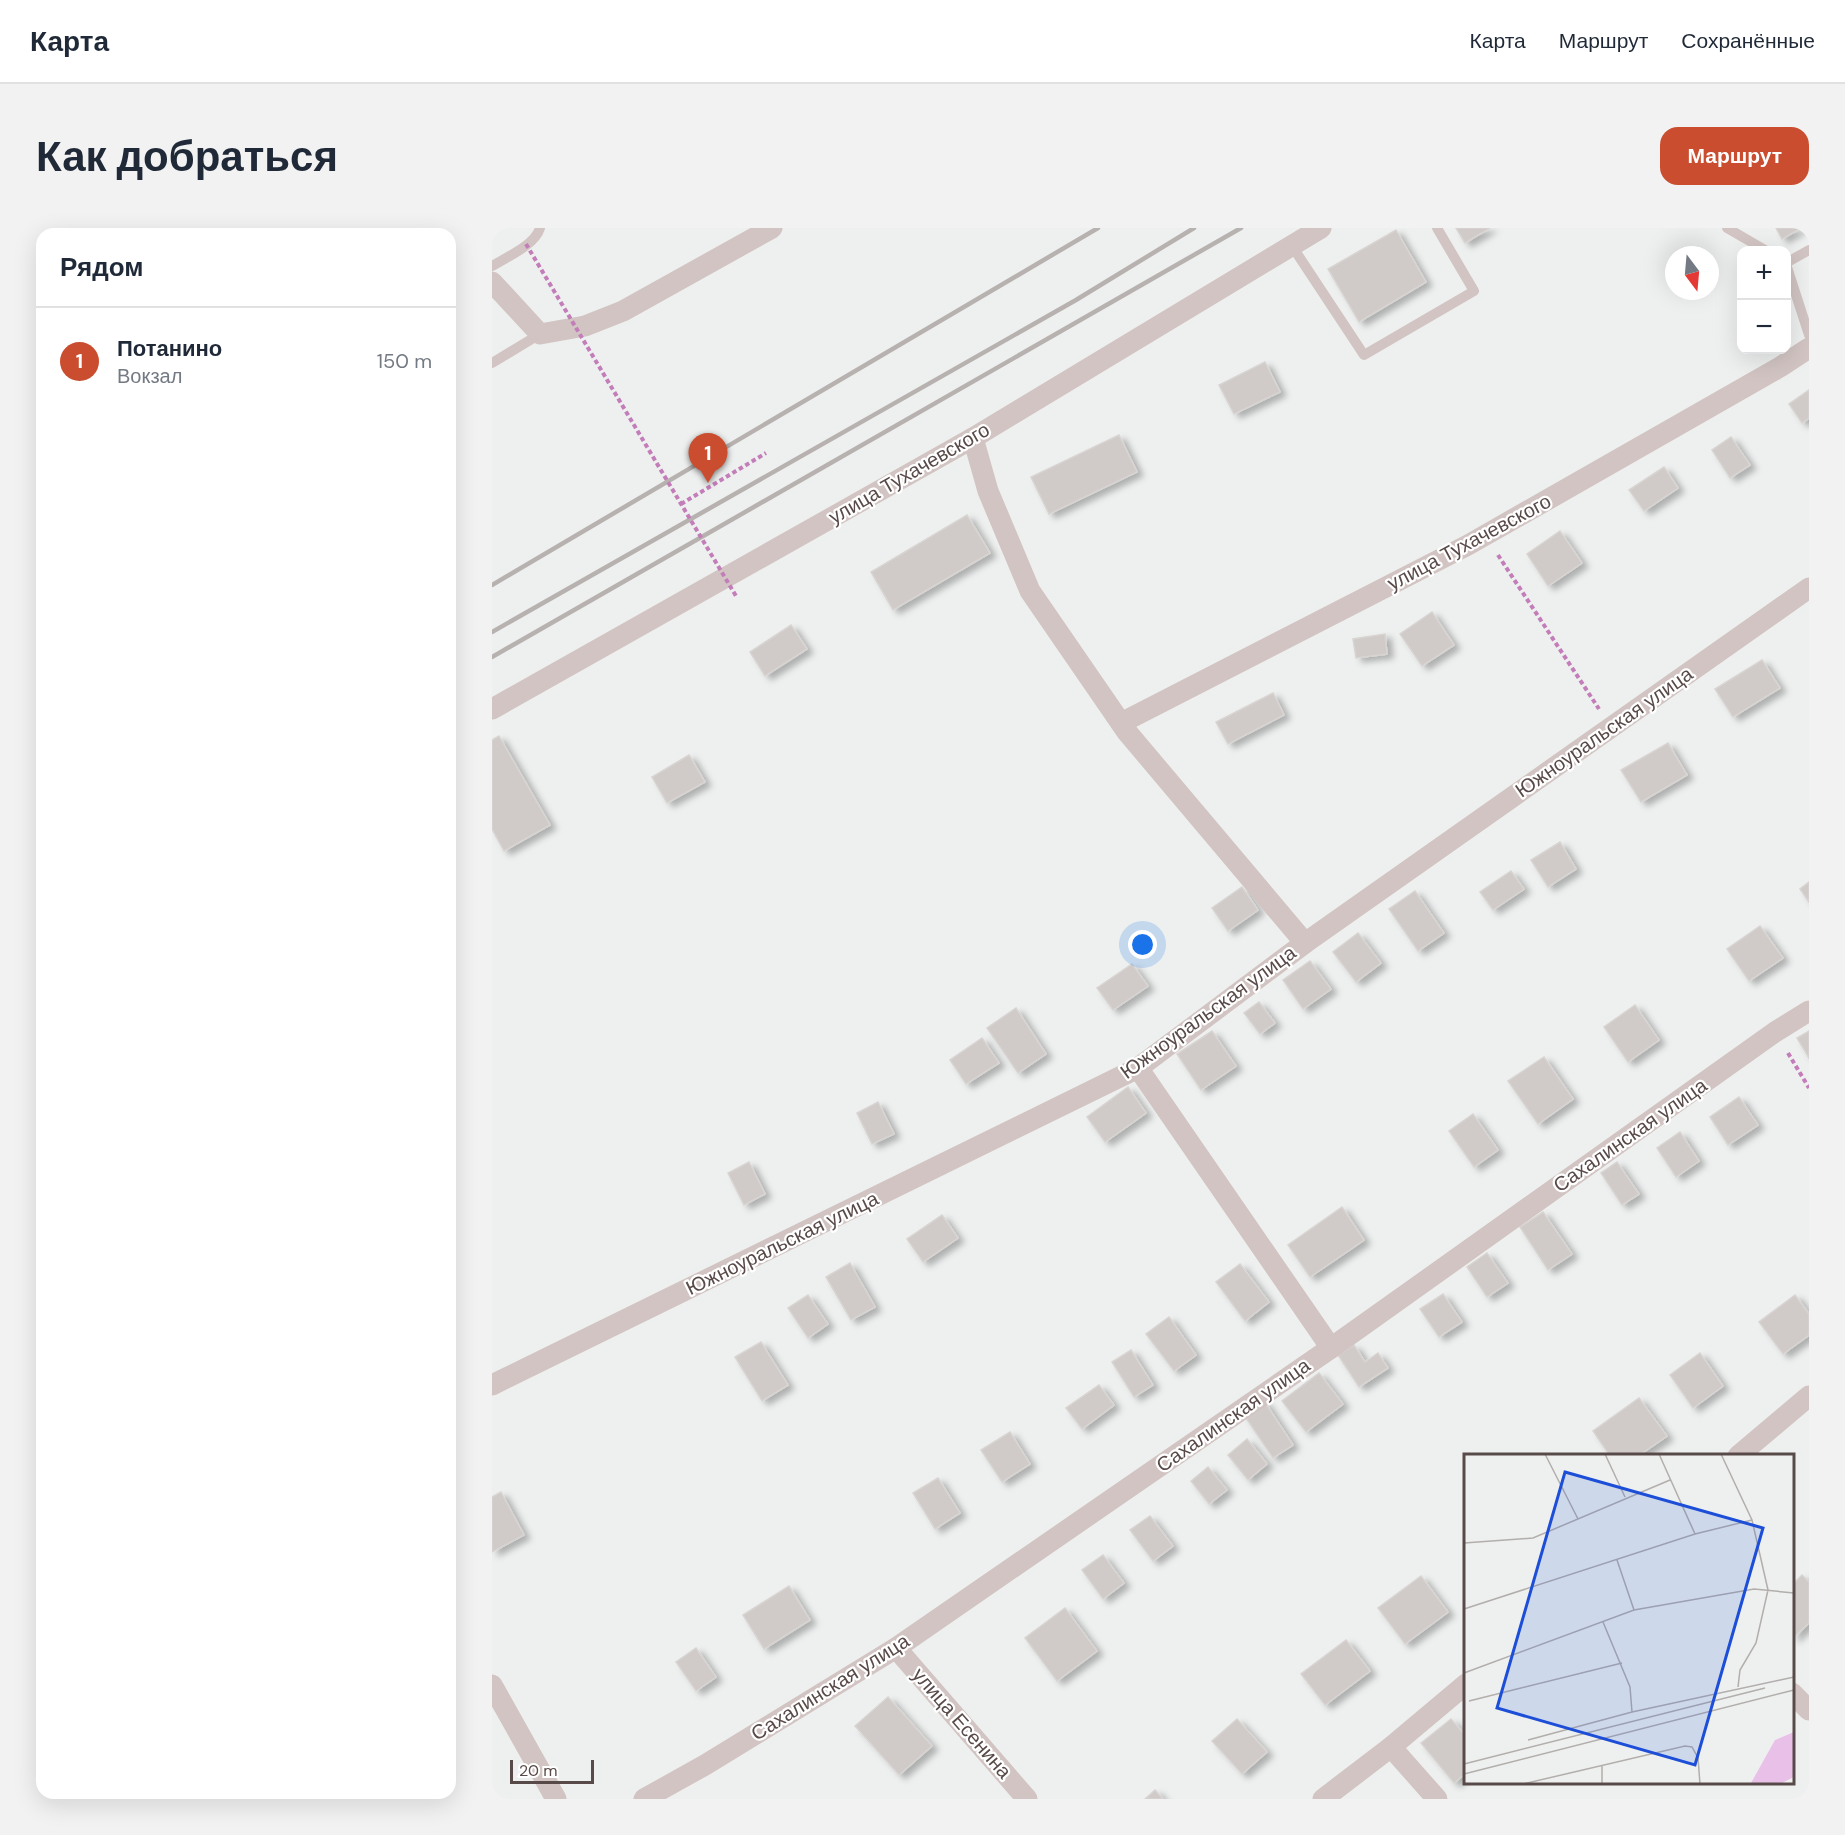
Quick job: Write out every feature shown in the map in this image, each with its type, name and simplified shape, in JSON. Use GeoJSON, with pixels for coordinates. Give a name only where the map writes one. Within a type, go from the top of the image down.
{"type":"FeatureCollection","features":[{"type":"Feature","properties":{"kind":"street"},"geometry":{"type":"LineString","coordinates":[[492,282],[540,334],[585,326],[623,311],[772,228]]}},
{"type":"Feature","properties":{"kind":"street","name":"улица Тухачевского"},"geometry":{"type":"LineString","coordinates":[[492,709],[973,438],[1321,228]]}},
{"type":"Feature","properties":{"kind":"street","name":"улица Тухачевского"},"geometry":{"type":"LineString","coordinates":[[1121,723],[1485,536],[1780,367],[1809,348]]}},
{"type":"Feature","properties":{"kind":"street"},"geometry":{"type":"LineString","coordinates":[[973,438],[988,491],[1030,591],[1121,723],[1305,943]]}},
{"type":"Feature","properties":{"kind":"street","name":"Южноуральская улица"},"geometry":{"type":"LineString","coordinates":[[492,1385],[1138,1068],[1305,943],[1809,588]]}},
{"type":"Feature","properties":{"kind":"street","name":"Сахалинская улица"},"geometry":{"type":"LineString","coordinates":[[644,1799],[705,1765],[896,1648],[1331,1348],[1775,1032],[1809,1011]]}},
{"type":"Feature","properties":{"kind":"street"},"geometry":{"type":"LineString","coordinates":[[1138,1068],[1331,1348]]}},
{"type":"Feature","properties":{"kind":"street"},"geometry":{"type":"LineString","coordinates":[[1739,1454],[1809,1396]]}},
{"type":"Feature","properties":{"kind":"street","name":"улица Есенина"},"geometry":{"type":"LineString","coordinates":[[896,1648],[1027,1799]]}},
{"type":"Feature","properties":{"kind":"street"},"geometry":{"type":"LineString","coordinates":[[492,1685],[556,1799]]}},
{"type":"Feature","properties":{"kind":"street"},"geometry":{"type":"LineString","coordinates":[[1323,1799],[1391,1747],[1464,1686]]}},
{"type":"Feature","properties":{"kind":"street"},"geometry":{"type":"LineString","coordinates":[[1794,1695],[1809,1710]]}},
{"type":"Feature","properties":{"kind":"street"},"geometry":{"type":"LineString","coordinates":[[1391,1747],[1437,1799]]}},
{"type":"Feature","properties":{"kind":"lane"},"geometry":{"type":"LineString","coordinates":[[492,266],[526,244],[540,228]]}},
{"type":"Feature","properties":{"kind":"lane"},"geometry":{"type":"LineString","coordinates":[[1292,246],[1364,354],[1474,291],[1437,228]]}},
{"type":"Feature","properties":{"kind":"lane"},"geometry":{"type":"LineString","coordinates":[[1727,228],[1758,246]]}},
{"type":"Feature","properties":{"kind":"lane"},"geometry":{"type":"LineString","coordinates":[[1791,261],[1809,250]]}},
{"type":"Feature","properties":{"kind":"lane"},"geometry":{"type":"LineString","coordinates":[[1791,279],[1809,335]]}},
{"type":"Feature","properties":{"kind":"lane"},"geometry":{"type":"LineString","coordinates":[[492,363],[540,334]]}},
{"type":"Feature","properties":{"kind":"path"},"geometry":{"type":"LineString","coordinates":[[526,244],[736,596]]}},
{"type":"Feature","properties":{"kind":"path"},"geometry":{"type":"LineString","coordinates":[[681,504],[766,453]]}},
{"type":"Feature","properties":{"kind":"path"},"geometry":{"type":"LineString","coordinates":[[1485,536],[1611,727]]}},
{"type":"Feature","properties":{"kind":"path"},"geometry":{"type":"LineString","coordinates":[[1775,1032],[1809,1088]]}},
{"type":"Feature","properties":{"kind":"building"},"geometry":{"type":"Polygon","coordinates":[[[1456,228],[1490,228],[1465,243],[1456,228]]]}},
{"type":"Feature","properties":{"kind":"building"},"geometry":{"type":"Polygon","coordinates":[[[1776,228],[1801,228],[1782,239],[1776,228]]]}},
{"type":"Feature","properties":{"kind":"building"},"geometry":{"type":"Polygon","coordinates":[[[1396,230],[1426,282],[1359,322],[1328,269],[1396,230]]]}},
{"type":"Feature","properties":{"kind":"building"},"geometry":{"type":"Polygon","coordinates":[[[1265,362],[1280,392],[1234,414],[1219,385],[1265,362]]]}},
{"type":"Feature","properties":{"kind":"building"},"geometry":{"type":"Polygon","coordinates":[[[1809,390],[1809,418],[1802,423],[1789,404],[1809,390]]]}},
{"type":"Feature","properties":{"kind":"building"},"geometry":{"type":"Polygon","coordinates":[[[1119,435],[1137,472],[1049,514],[1031,477],[1119,435]]]}},
{"type":"Feature","properties":{"kind":"building"},"geometry":{"type":"Polygon","coordinates":[[[1731,437],[1750,465],[1730,478],[1712,450],[1731,437]]]}},
{"type":"Feature","properties":{"kind":"building"},"geometry":{"type":"Polygon","coordinates":[[[1664,467],[1678,488],[1644,511],[1629,490],[1664,467]]]}},
{"type":"Feature","properties":{"kind":"building"},"geometry":{"type":"Polygon","coordinates":[[[967,515],[990,553],[893,610],[871,572],[967,515]]]}},
{"type":"Feature","properties":{"kind":"building"},"geometry":{"type":"Polygon","coordinates":[[[1560,531],[1582,563],[1548,586],[1527,554],[1560,531]]]}},
{"type":"Feature","properties":{"kind":"building"},"geometry":{"type":"Polygon","coordinates":[[[1432,612],[1454,645],[1422,666],[1400,634],[1432,612]]]}},
{"type":"Feature","properties":{"kind":"building"},"geometry":{"type":"Polygon","coordinates":[[[791,625],[807,649],[765,676],[750,652],[791,625]]]}},
{"type":"Feature","properties":{"kind":"building"},"geometry":{"type":"Polygon","coordinates":[[[1385,634],[1387,654],[1356,658],[1353,639],[1385,634]]]}},
{"type":"Feature","properties":{"kind":"building"},"geometry":{"type":"Polygon","coordinates":[[[1762,660],[1780,688],[1733,717],[1715,689],[1762,660]]]}},
{"type":"Feature","properties":{"kind":"building"},"geometry":{"type":"Polygon","coordinates":[[[1273,693],[1284,715],[1228,744],[1216,722],[1273,693]]]}},
{"type":"Feature","properties":{"kind":"building"},"geometry":{"type":"Polygon","coordinates":[[[499,736],[550,825],[504,851],[492,829],[492,740],[499,736]]]}},
{"type":"Feature","properties":{"kind":"building"},"geometry":{"type":"Polygon","coordinates":[[[1668,743],[1687,775],[1641,802],[1621,770],[1668,743]]]}},
{"type":"Feature","properties":{"kind":"building"},"geometry":{"type":"Polygon","coordinates":[[[689,755],[705,782],[667,803],[652,777],[689,755]]]}},
{"type":"Feature","properties":{"kind":"building"},"geometry":{"type":"Polygon","coordinates":[[[1560,842],[1576,869],[1548,887],[1531,860],[1560,842]]]}},
{"type":"Feature","properties":{"kind":"building"},"geometry":{"type":"Polygon","coordinates":[[[1511,871],[1524,889],[1493,910],[1480,892],[1511,871]]]}},
{"type":"Feature","properties":{"kind":"building"},"geometry":{"type":"Polygon","coordinates":[[[1809,882],[1809,902],[1800,889],[1809,882]]]}},
{"type":"Feature","properties":{"kind":"building"},"geometry":{"type":"Polygon","coordinates":[[[1242,887],[1258,910],[1228,931],[1212,908],[1242,887]]]}},
{"type":"Feature","properties":{"kind":"building"},"geometry":{"type":"Polygon","coordinates":[[[1415,891],[1444,933],[1418,951],[1389,909],[1415,891]]]}},
{"type":"Feature","properties":{"kind":"building"},"geometry":{"type":"Polygon","coordinates":[[[1760,926],[1783,958],[1749,981],[1727,949],[1760,926]]]}},
{"type":"Feature","properties":{"kind":"building"},"geometry":{"type":"Polygon","coordinates":[[[1358,933],[1381,963],[1356,982],[1333,952],[1358,933]]]}},
{"type":"Feature","properties":{"kind":"building"},"geometry":{"type":"Polygon","coordinates":[[[1310,961],[1331,989],[1303,1009],[1283,980],[1310,961]]]}},
{"type":"Feature","properties":{"kind":"building"},"geometry":{"type":"Polygon","coordinates":[[[1132,964],[1148,986],[1113,1010],[1097,988],[1132,964]]]}},
{"type":"Feature","properties":{"kind":"building"},"geometry":{"type":"Polygon","coordinates":[[[1259,1002],[1275,1023],[1260,1034],[1244,1013],[1259,1002]]]}},
{"type":"Feature","properties":{"kind":"building"},"geometry":{"type":"Polygon","coordinates":[[[1635,1005],[1659,1040],[1628,1062],[1604,1027],[1635,1005]]]}},
{"type":"Feature","properties":{"kind":"building"},"geometry":{"type":"Polygon","coordinates":[[[1016,1008],[1046,1054],[1018,1073],[987,1028],[1016,1008]]]}},
{"type":"Feature","properties":{"kind":"building"},"geometry":{"type":"Polygon","coordinates":[[[1212,1031],[1236,1066],[1201,1090],[1177,1054],[1212,1031]]]}},
{"type":"Feature","properties":{"kind":"building"},"geometry":{"type":"Polygon","coordinates":[[[1809,1031],[1809,1058],[1797,1038],[1809,1031]]]}},
{"type":"Feature","properties":{"kind":"building"},"geometry":{"type":"Polygon","coordinates":[[[982,1038],[999,1063],[966,1084],[950,1060],[982,1038]]]}},
{"type":"Feature","properties":{"kind":"building"},"geometry":{"type":"Polygon","coordinates":[[[1544,1057],[1573,1099],[1538,1124],[1508,1081],[1544,1057]]]}},
{"type":"Feature","properties":{"kind":"building"},"geometry":{"type":"Polygon","coordinates":[[[1128,1087],[1146,1113],[1105,1142],[1087,1117],[1128,1087]]]}},
{"type":"Feature","properties":{"kind":"building"},"geometry":{"type":"Polygon","coordinates":[[[1739,1097],[1758,1125],[1728,1145],[1710,1117],[1739,1097]]]}},
{"type":"Feature","properties":{"kind":"building"},"geometry":{"type":"Polygon","coordinates":[[[878,1102],[894,1134],[872,1144],[857,1113],[878,1102]]]}},
{"type":"Feature","properties":{"kind":"building"},"geometry":{"type":"Polygon","coordinates":[[[1473,1114],[1498,1150],[1474,1167],[1449,1131],[1473,1114]]]}},
{"type":"Feature","properties":{"kind":"building"},"geometry":{"type":"Polygon","coordinates":[[[1680,1132],[1699,1161],[1676,1177],[1657,1148],[1680,1132]]]}},
{"type":"Feature","properties":{"kind":"building"},"geometry":{"type":"Polygon","coordinates":[[[749,1162],[765,1194],[744,1205],[728,1173],[749,1162]]]}},
{"type":"Feature","properties":{"kind":"building"},"geometry":{"type":"Polygon","coordinates":[[[1617,1162],[1639,1194],[1622,1205],[1601,1173],[1617,1162]]]}},
{"type":"Feature","properties":{"kind":"building"},"geometry":{"type":"Polygon","coordinates":[[[1342,1207],[1364,1240],[1310,1277],[1288,1245],[1342,1207]]]}},
{"type":"Feature","properties":{"kind":"building"},"geometry":{"type":"Polygon","coordinates":[[[1543,1212],[1572,1254],[1548,1270],[1520,1227],[1543,1212]]]}},
{"type":"Feature","properties":{"kind":"building"},"geometry":{"type":"Polygon","coordinates":[[[942,1215],[958,1238],[923,1262],[907,1239],[942,1215]]]}},
{"type":"Feature","properties":{"kind":"building"},"geometry":{"type":"Polygon","coordinates":[[[1487,1253],[1508,1283],[1487,1297],[1467,1267],[1487,1253]]]}},
{"type":"Feature","properties":{"kind":"building"},"geometry":{"type":"Polygon","coordinates":[[[850,1263],[875,1307],[851,1320],[826,1277],[850,1263]]]}},
{"type":"Feature","properties":{"kind":"building"},"geometry":{"type":"Polygon","coordinates":[[[1240,1264],[1269,1302],[1245,1321],[1216,1282],[1240,1264]]]}},
{"type":"Feature","properties":{"kind":"building"},"geometry":{"type":"Polygon","coordinates":[[[1443,1294],[1462,1322],[1439,1337],[1420,1309],[1443,1294]]]}},
{"type":"Feature","properties":{"kind":"building"},"geometry":{"type":"Polygon","coordinates":[[[808,1295],[828,1324],[808,1338],[788,1308],[808,1295]]]}},
{"type":"Feature","properties":{"kind":"building"},"geometry":{"type":"Polygon","coordinates":[[[1795,1295],[1809,1314],[1809,1335],[1783,1354],[1759,1322],[1795,1295]]]}},
{"type":"Feature","properties":{"kind":"building"},"geometry":{"type":"Polygon","coordinates":[[[1169,1317],[1196,1355],[1174,1371],[1146,1334],[1169,1317]]]}},
{"type":"Feature","properties":{"kind":"building"},"geometry":{"type":"Polygon","coordinates":[[[761,1342],[788,1385],[762,1401],[735,1357],[761,1342]]]}},
{"type":"Feature","properties":{"kind":"building"},"geometry":{"type":"Polygon","coordinates":[[[1354,1345],[1365,1362],[1378,1353],[1388,1368],[1359,1387],[1338,1355],[1354,1345]]]}},
{"type":"Feature","properties":{"kind":"building"},"geometry":{"type":"Polygon","coordinates":[[[1131,1350],[1153,1385],[1134,1397],[1112,1362],[1131,1350]]]}},
{"type":"Feature","properties":{"kind":"building"},"geometry":{"type":"Polygon","coordinates":[[[1700,1353],[1723,1386],[1693,1408],[1670,1375],[1700,1353]]]}},
{"type":"Feature","properties":{"kind":"building"},"geometry":{"type":"Polygon","coordinates":[[[1319,1373],[1343,1404],[1306,1432],[1282,1401],[1319,1373]]]}},
{"type":"Feature","properties":{"kind":"building"},"geometry":{"type":"Polygon","coordinates":[[[1099,1385],[1114,1405],[1082,1429],[1066,1408],[1099,1385]]]}},
{"type":"Feature","properties":{"kind":"building"},"geometry":{"type":"Polygon","coordinates":[[[1639,1398],[1667,1436],[1641,1454],[1609,1454],[1593,1431],[1639,1398]]]}},
{"type":"Feature","properties":{"kind":"building"},"geometry":{"type":"Polygon","coordinates":[[[1264,1401],[1293,1445],[1273,1458],[1244,1415],[1264,1401]]]}},
{"type":"Feature","properties":{"kind":"building"},"geometry":{"type":"Polygon","coordinates":[[[1010,1432],[1030,1464],[1002,1482],[981,1450],[1010,1432]]]}},
{"type":"Feature","properties":{"kind":"building"},"geometry":{"type":"Polygon","coordinates":[[[1247,1439],[1267,1464],[1248,1480],[1228,1455],[1247,1439]]]}},
{"type":"Feature","properties":{"kind":"building"},"geometry":{"type":"Polygon","coordinates":[[[1208,1467],[1227,1490],[1209,1504],[1191,1481],[1208,1467]]]}},
{"type":"Feature","properties":{"kind":"building"},"geometry":{"type":"Polygon","coordinates":[[[938,1478],[960,1513],[935,1529],[913,1493],[938,1478]]]}},
{"type":"Feature","properties":{"kind":"building"},"geometry":{"type":"Polygon","coordinates":[[[501,1492],[524,1535],[492,1552],[492,1497],[501,1492]]]}},
{"type":"Feature","properties":{"kind":"building"},"geometry":{"type":"Polygon","coordinates":[[[1150,1516],[1173,1546],[1153,1561],[1130,1530],[1150,1516]]]}},
{"type":"Feature","properties":{"kind":"building"},"geometry":{"type":"Polygon","coordinates":[[[1103,1555],[1124,1583],[1103,1599],[1082,1570],[1103,1555]]]}},
{"type":"Feature","properties":{"kind":"building"},"geometry":{"type":"Polygon","coordinates":[[[1802,1575],[1809,1582],[1809,1623],[1794,1637],[1794,1583],[1802,1575]]]}},
{"type":"Feature","properties":{"kind":"building"},"geometry":{"type":"Polygon","coordinates":[[[1421,1576],[1448,1612],[1405,1644],[1378,1608],[1421,1576]]]}},
{"type":"Feature","properties":{"kind":"building"},"geometry":{"type":"Polygon","coordinates":[[[789,1586],[810,1620],[764,1649],[743,1615],[789,1586]]]}},
{"type":"Feature","properties":{"kind":"building"},"geometry":{"type":"Polygon","coordinates":[[[1065,1608],[1097,1651],[1057,1681],[1025,1638],[1065,1608]]]}},
{"type":"Feature","properties":{"kind":"building"},"geometry":{"type":"Polygon","coordinates":[[[1346,1640],[1370,1671],[1325,1705],[1301,1674],[1346,1640]]]}},
{"type":"Feature","properties":{"kind":"building"},"geometry":{"type":"Polygon","coordinates":[[[696,1648],[716,1677],[696,1691],[676,1662],[696,1648]]]}},
{"type":"Feature","properties":{"kind":"building"},"geometry":{"type":"Polygon","coordinates":[[[888,1697],[932,1746],[899,1775],[855,1726],[888,1697]]]}},
{"type":"Feature","properties":{"kind":"building"},"geometry":{"type":"Polygon","coordinates":[[[1237,1719],[1267,1752],[1242,1774],[1212,1741],[1237,1719]]]}},
{"type":"Feature","properties":{"kind":"building"},"geometry":{"type":"Polygon","coordinates":[[[1451,1719],[1464,1734],[1464,1775],[1454,1783],[1421,1743],[1451,1719]]]}},
{"type":"Feature","properties":{"kind":"building"},"geometry":{"type":"Polygon","coordinates":[[[1155,1790],[1163,1799],[1145,1799],[1155,1790]]]}},
{"type":"Feature","properties":{"kind":"railway"},"geometry":{"type":"LineString","coordinates":[[492,585],[1098,228]]}},
{"type":"Feature","properties":{"kind":"railway"},"geometry":{"type":"LineString","coordinates":[[492,632],[1076,300],[1194,228]]}},
{"type":"Feature","properties":{"kind":"railway"},"geometry":{"type":"LineString","coordinates":[[492,657],[1241,228]]}},
{"type":"Feature","properties":{"kind":"place","name":"Потанино"},"geometry":{"type":"Point","coordinates":[708,483]}}]}
